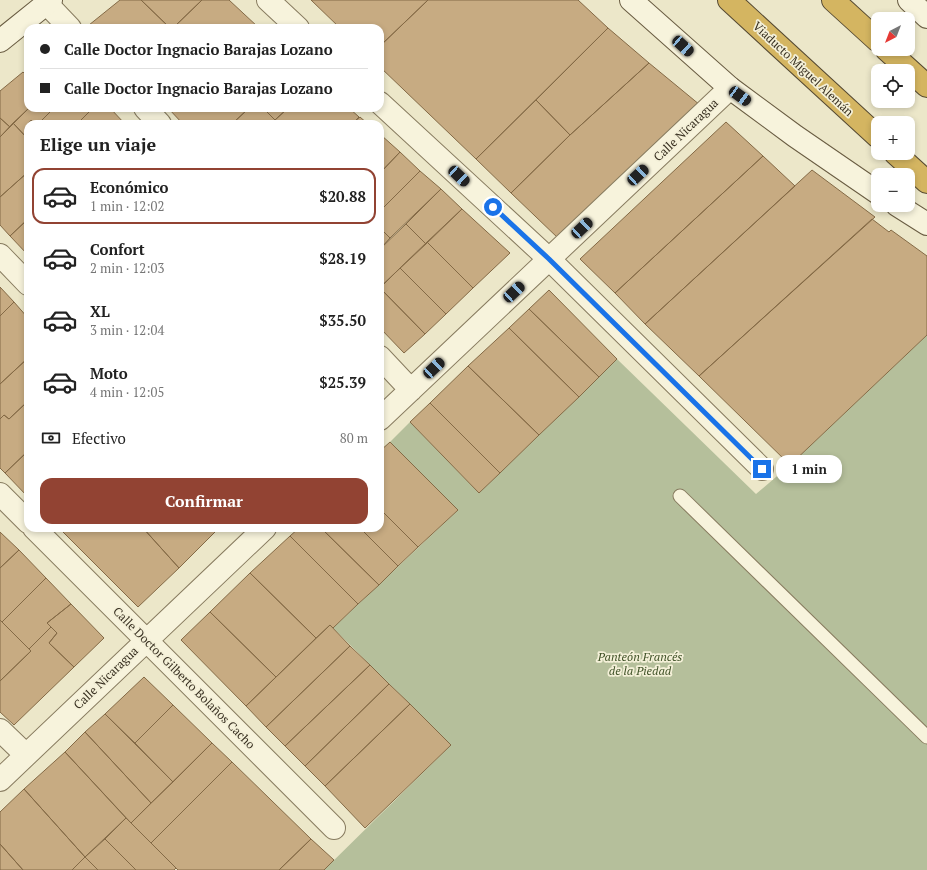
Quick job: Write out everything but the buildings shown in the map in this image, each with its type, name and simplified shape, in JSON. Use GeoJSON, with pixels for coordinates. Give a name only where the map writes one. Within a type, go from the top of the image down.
{"type":"FeatureCollection","features":[{"type":"Feature","properties":{"kind":"highway","name":"Viaducto Miguel Alemán"},"geometry":{"type":"LineString","coordinates":[[729,0],[871,131]]}},
{"type":"Feature","properties":{"kind":"highway"},"geometry":{"type":"LineString","coordinates":[[833,0],[871,35]]}},
{"type":"Feature","properties":{"kind":"highway"},"geometry":{"type":"LineString","coordinates":[[894,56],[927,86]]}},
{"type":"Feature","properties":{"kind":"highway"},"geometry":{"type":"LineString","coordinates":[[903,160],[927,182]]}},
{"type":"Feature","properties":{"kind":"street"},"geometry":{"type":"LineString","coordinates":[[268,0],[294,24]]}},
{"type":"Feature","properties":{"kind":"street"},"geometry":{"type":"LineString","coordinates":[[631,0],[730,88],[795,136],[871,188]]}},
{"type":"Feature","properties":{"kind":"street"},"geometry":{"type":"LineString","coordinates":[[909,0],[927,17]]}},
{"type":"Feature","properties":{"kind":"street"},"geometry":{"type":"LineString","coordinates":[[0,41],[49,2],[67,24]]}},
{"type":"Feature","properties":{"kind":"street","name":"Calle Nicaragua"},"geometry":{"type":"LineString","coordinates":[[384,415],[730,88]]}},
{"type":"Feature","properties":{"kind":"street"},"geometry":{"type":"LineString","coordinates":[[384,107],[549,259],[762,469]]}},
{"type":"Feature","properties":{"kind":"street"},"geometry":{"type":"LineString","coordinates":[[149,112],[156,120]]}},
{"type":"Feature","properties":{"kind":"street"},"geometry":{"type":"LineString","coordinates":[[908,212],[927,224]]}},
{"type":"Feature","properties":{"kind":"street"},"geometry":{"type":"LineString","coordinates":[[0,254],[24,280]]}},
{"type":"Feature","properties":{"kind":"street"},"geometry":{"type":"LineString","coordinates":[[384,361],[411,390]]}},
{"type":"Feature","properties":{"kind":"street"},"geometry":{"type":"LineString","coordinates":[[0,494],[24,518]]}},
{"type":"Feature","properties":{"kind":"street","name":"Calle Doctor Gilberto Bolaños Cacho"},"geometry":{"type":"LineString","coordinates":[[38,532],[334,828]]}},
{"type":"Feature","properties":{"kind":"street","name":"Calle Nicaragua"},"geometry":{"type":"LineString","coordinates":[[0,780],[261,532]]}},
{"type":"Feature","properties":{"kind":"street"},"geometry":{"type":"LineString","coordinates":[[0,730],[26,755]]}},
{"type":"Feature","properties":{"kind":"lane"},"geometry":{"type":"LineString","coordinates":[[680,496],[927,737]]}},
{"type":"Feature","properties":{"kind":"green space","name":"Panteón Francés de la Piedad"},"geometry":{"type":"Polygon","coordinates":[[[927,335],[927,870],[324,870],[451,745],[333,628],[458,510],[390,442],[410,422],[479,493],[617,359],[756,494],[790,465],[927,335]]]}},
{"type":"Feature","properties":{"kind":"route"},"geometry":{"type":"LineString","coordinates":[[493,207],[549,259],[762,469]]}}]}
